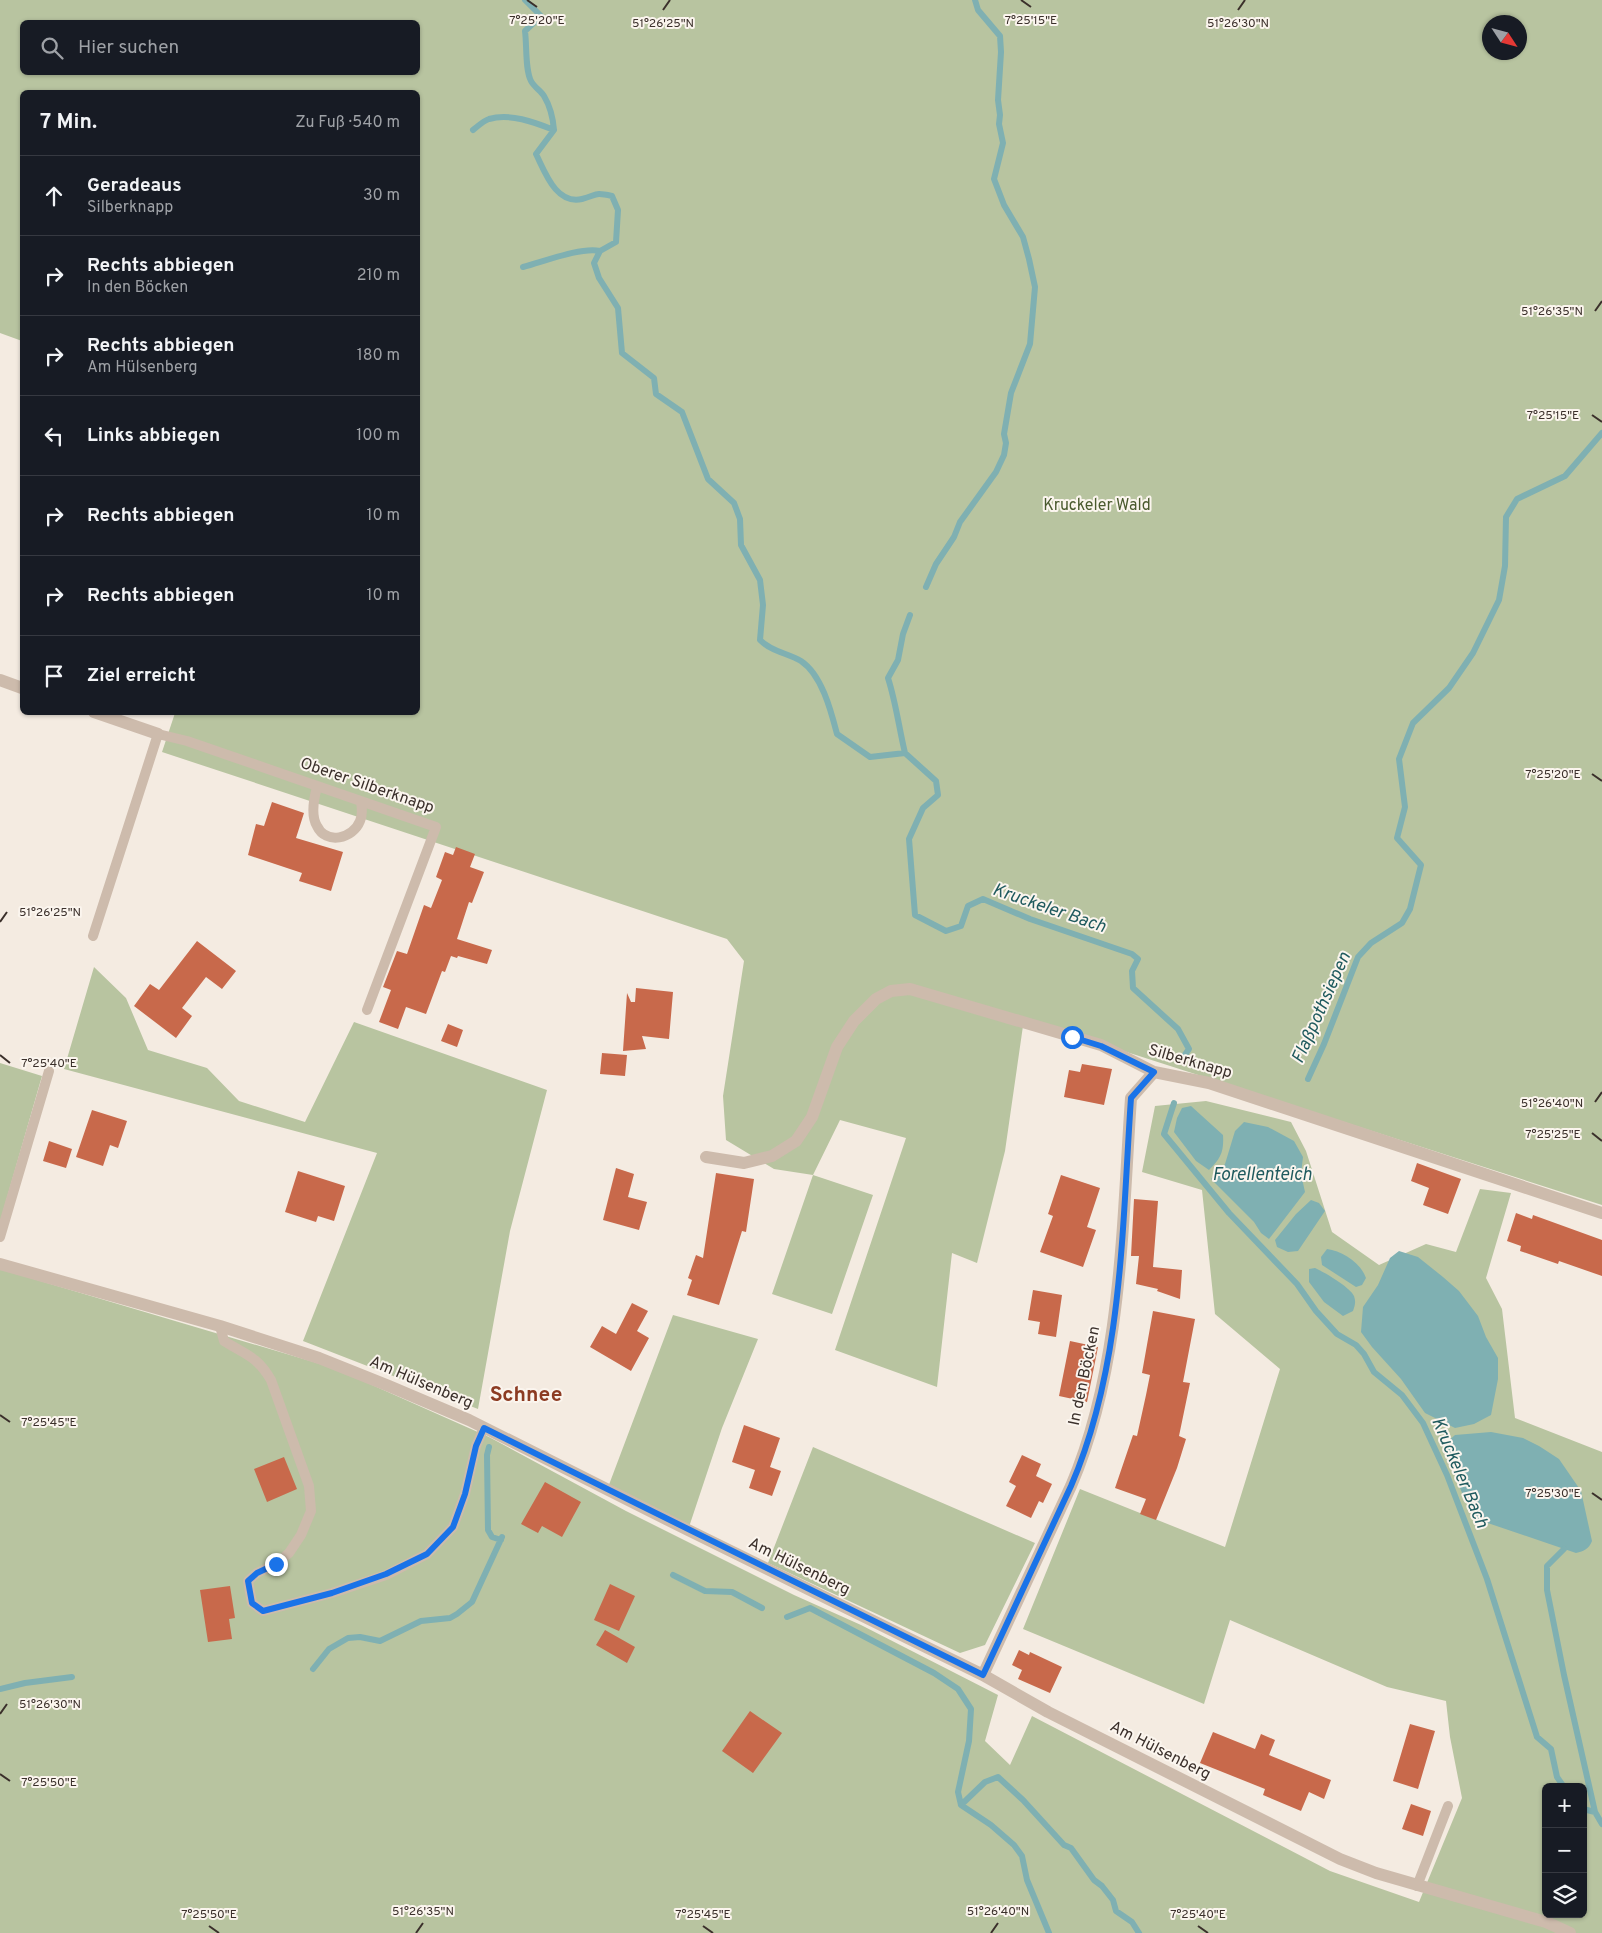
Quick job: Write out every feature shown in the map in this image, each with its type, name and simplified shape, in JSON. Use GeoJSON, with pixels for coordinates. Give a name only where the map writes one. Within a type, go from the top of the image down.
{"type":"FeatureCollection","features":[{"type":"Feature","properties":{"kind":"street"},"geometry":{"type":"LineString","coordinates":[[0,680],[20,687]]}},
{"type":"Feature","properties":{"kind":"street","name":"Oberer Silberknapp"},"geometry":{"type":"LineString","coordinates":[[103,715],[158,734]]}},
{"type":"Feature","properties":{"kind":"street","name":"Silberknapp"},"geometry":{"type":"LineString","coordinates":[[706,1157],[744,1163],[772,1156],[796,1141],[812,1117],[838,1047],[854,1021],[876,999],[891,991],[910,989],[1101,1046],[1154,1072],[1208,1083],[1602,1212]]}},
{"type":"Feature","properties":{"kind":"street","name":"In den Böcken"},"geometry":{"type":"LineString","coordinates":[[983,1675],[1071,1486],[1082,1460],[1096,1416],[1115,1315],[1131,1098],[1154,1072]]}},
{"type":"Feature","properties":{"kind":"street","name":"Am Hülsenberg"},"geometry":{"type":"LineString","coordinates":[[0,1264],[220,1326],[328,1362],[389,1386],[484,1428],[983,1675],[1048,1712],[1340,1859],[1376,1874],[1546,1922],[1570,1933]]}},
{"type":"Feature","properties":{"kind":"lane","name":"Oberer Silberknapp"},"geometry":{"type":"LineString","coordinates":[[158,734],[187,741],[436,827],[367,1010]]}},
{"type":"Feature","properties":{"kind":"lane"},"geometry":{"type":"LineString","coordinates":[[93,936],[158,734]]}},
{"type":"Feature","properties":{"kind":"lane"},"geometry":{"type":"LineString","coordinates":[[317,787],[314,820],[317,828],[334,838],[345,837],[354,831],[360,822],[362,813],[361,802]]}},
{"type":"Feature","properties":{"kind":"lane"},"geometry":{"type":"LineString","coordinates":[[0,1237],[49,1071]]}},
{"type":"Feature","properties":{"kind":"lane"},"geometry":{"type":"LineString","coordinates":[[220,1326],[224,1340],[262,1366],[270,1380],[310,1486],[311,1511],[301,1535],[290,1553],[276,1564],[257,1573],[248,1581],[252,1603],[263,1611],[332,1593],[368,1581],[427,1554],[453,1527],[465,1494],[476,1446],[484,1428]]}},
{"type":"Feature","properties":{"kind":"lane"},"geometry":{"type":"LineString","coordinates":[[1417,1886],[1448,1806]]}},
{"type":"Feature","properties":{"kind":"green space","name":"Kruckeler Wald"},"geometry":{"type":"Polygon","coordinates":[[[0,0],[1602,0],[1602,1205],[1024,1019],[1005,1151],[977,1263],[952,1253],[937,1387],[835,1350],[906,1138],[840,1120],[813,1175],[774,1169],[726,1140],[723,1096],[744,961],[727,939],[162,752],[174,715],[420,715],[420,90],[20,90],[20,340],[0,333],[0,0]]]}},
{"type":"Feature","properties":{"kind":"green space"},"geometry":{"type":"Polygon","coordinates":[[[94,967],[126,998],[148,1050],[207,1068],[239,1101],[305,1122],[354,1022],[547,1090],[510,1231],[478,1409],[303,1341],[377,1153],[64,1069],[94,967]]]}},
{"type":"Feature","properties":{"kind":"green space"},"geometry":{"type":"Polygon","coordinates":[[[0,1063],[42,1076],[0,1222],[0,1063]]]}},
{"type":"Feature","properties":{"kind":"green space"},"geometry":{"type":"Polygon","coordinates":[[[1206,1101],[1291,1122],[1306,1151],[1332,1232],[1379,1265],[1426,1244],[1456,1252],[1480,1189],[1511,1193],[1486,1278],[1502,1309],[1515,1418],[1602,1452],[1602,1933],[0,1933],[0,1269],[334,1368],[489,1437],[626,1511],[794,1595],[861,1625],[998,1695],[985,1741],[1010,1765],[1032,1716],[1330,1871],[1419,1902],[1462,1798],[1450,1737],[1446,1701],[1387,1687],[1230,1620],[1204,1704],[1023,1629],[1080,1489],[1225,1547],[1280,1369],[1215,1314],[1202,1190],[1142,1172],[1155,1106],[1206,1101]]]}},
{"type":"Feature","properties":{"kind":"green space"},"geometry":{"type":"Polygon","coordinates":[[[813,1175],[873,1195],[832,1314],[772,1294],[813,1175]]]}},
{"type":"Feature","properties":{"kind":"green space"},"geometry":{"type":"Polygon","coordinates":[[[673,1315],[758,1339],[722,1428],[688,1530],[607,1490],[673,1315]]]}},
{"type":"Feature","properties":{"kind":"green space"},"geometry":{"type":"Polygon","coordinates":[[[813,1447],[1035,1543],[985,1645],[960,1653],[768,1563],[813,1447]]]}},
{"type":"Feature","properties":{"kind":"water","name":"Forellenteich"},"geometry":{"type":"Polygon","coordinates":[[[1191,1106],[1223,1135],[1221,1154],[1209,1170],[1196,1161],[1174,1132],[1177,1118],[1182,1108],[1191,1106]]]}},
{"type":"Feature","properties":{"kind":"water","name":"Forellenteich"},"geometry":{"type":"Polygon","coordinates":[[[1244,1122],[1268,1127],[1294,1141],[1303,1157],[1301,1174],[1305,1192],[1269,1239],[1261,1233],[1254,1222],[1211,1179],[1225,1164],[1235,1131],[1244,1122]]]}},
{"type":"Feature","properties":{"kind":"water","name":"Forellenteich"},"geometry":{"type":"Polygon","coordinates":[[[1311,1200],[1319,1203],[1325,1211],[1298,1251],[1288,1252],[1277,1247],[1275,1240],[1296,1214],[1311,1200]]]}},
{"type":"Feature","properties":{"kind":"water"},"geometry":{"type":"Polygon","coordinates":[[[1327,1249],[1345,1255],[1360,1267],[1366,1278],[1362,1285],[1356,1287],[1322,1265],[1321,1257],[1327,1249]]]}},
{"type":"Feature","properties":{"kind":"water"},"geometry":{"type":"Polygon","coordinates":[[[1399,1251],[1418,1257],[1459,1291],[1478,1316],[1486,1337],[1498,1358],[1498,1379],[1491,1415],[1474,1424],[1455,1428],[1425,1413],[1401,1379],[1361,1332],[1363,1307],[1378,1285],[1390,1258],[1399,1251]]]}},
{"type":"Feature","properties":{"kind":"water"},"geometry":{"type":"Polygon","coordinates":[[[1315,1268],[1352,1292],[1355,1300],[1353,1311],[1343,1316],[1324,1302],[1309,1282],[1309,1269],[1315,1268]]]}},
{"type":"Feature","properties":{"kind":"water"},"geometry":{"type":"Polygon","coordinates":[[[1491,1432],[1523,1438],[1559,1459],[1581,1491],[1592,1541],[1588,1548],[1576,1553],[1476,1519],[1458,1482],[1446,1443],[1455,1435],[1491,1432]]]}},
{"type":"Feature","properties":{"kind":"building"},"geometry":{"type":"Polygon","coordinates":[[[272,802],[304,813],[296,838],[343,852],[331,891],[299,881],[302,873],[248,855],[256,824],[264,826],[272,802]]]}},
{"type":"Feature","properties":{"kind":"building"},"geometry":{"type":"Polygon","coordinates":[[[456,847],[475,854],[470,867],[484,872],[472,903],[469,902],[457,939],[492,950],[487,964],[458,956],[457,958],[451,956],[445,972],[442,971],[426,1014],[406,1007],[398,1029],[379,1022],[391,990],[383,987],[397,951],[407,954],[424,905],[431,908],[442,880],[436,877],[445,852],[453,855],[456,847]]]}},
{"type":"Feature","properties":{"kind":"building"},"geometry":{"type":"Polygon","coordinates":[[[197,941],[236,971],[222,989],[206,977],[182,1008],[192,1016],[176,1038],[134,1006],[150,984],[159,990],[197,941]]]}},
{"type":"Feature","properties":{"kind":"building"},"geometry":{"type":"Polygon","coordinates":[[[636,988],[673,992],[669,1039],[642,1036],[646,1049],[623,1051],[627,993],[631,1002],[635,1002],[636,988]]]}},
{"type":"Feature","properties":{"kind":"building"},"geometry":{"type":"Polygon","coordinates":[[[448,1024],[463,1030],[457,1047],[441,1041],[448,1024]]]}},
{"type":"Feature","properties":{"kind":"building"},"geometry":{"type":"Polygon","coordinates":[[[602,1053],[627,1055],[625,1076],[600,1074],[602,1053]]]}},
{"type":"Feature","properties":{"kind":"building"},"geometry":{"type":"Polygon","coordinates":[[[1082,1064],[1112,1069],[1104,1105],[1064,1097],[1069,1070],[1080,1072],[1082,1064]]]}},
{"type":"Feature","properties":{"kind":"building"},"geometry":{"type":"Polygon","coordinates":[[[92,1110],[127,1121],[118,1148],[110,1145],[103,1166],[76,1157],[92,1110]]]}},
{"type":"Feature","properties":{"kind":"building"},"geometry":{"type":"Polygon","coordinates":[[[49,1141],[72,1149],[66,1168],[43,1161],[49,1141]]]}},
{"type":"Feature","properties":{"kind":"building"},"geometry":{"type":"Polygon","coordinates":[[[1417,1163],[1461,1179],[1448,1214],[1423,1205],[1429,1188],[1411,1181],[1417,1163]]]}},
{"type":"Feature","properties":{"kind":"building"},"geometry":{"type":"Polygon","coordinates":[[[616,1168],[634,1174],[628,1197],[647,1202],[639,1230],[603,1220],[616,1168]]]}},
{"type":"Feature","properties":{"kind":"building"},"geometry":{"type":"Polygon","coordinates":[[[298,1171],[345,1186],[334,1221],[318,1216],[316,1222],[285,1212],[298,1171]]]}},
{"type":"Feature","properties":{"kind":"building"},"geometry":{"type":"Polygon","coordinates":[[[716,1173],[754,1179],[746,1232],[742,1231],[719,1305],[687,1295],[692,1280],[688,1278],[696,1255],[703,1258],[716,1173]]]}},
{"type":"Feature","properties":{"kind":"building"},"geometry":{"type":"Polygon","coordinates":[[[1061,1175],[1100,1188],[1087,1227],[1096,1230],[1083,1267],[1040,1252],[1053,1216],[1048,1214],[1061,1175]]]}},
{"type":"Feature","properties":{"kind":"building"},"geometry":{"type":"Polygon","coordinates":[[[1134,1199],[1158,1201],[1153,1267],[1182,1270],[1180,1299],[1157,1291],[1158,1289],[1136,1284],[1139,1256],[1131,1256],[1134,1199]]]}},
{"type":"Feature","properties":{"kind":"building"},"geometry":{"type":"Polygon","coordinates":[[[1516,1213],[1532,1219],[1533,1215],[1602,1240],[1602,1276],[1559,1261],[1558,1264],[1520,1251],[1521,1246],[1507,1241],[1516,1213]]]}},
{"type":"Feature","properties":{"kind":"building"},"geometry":{"type":"Polygon","coordinates":[[[1033,1290],[1062,1295],[1056,1337],[1038,1334],[1040,1322],[1028,1320],[1033,1290]]]}},
{"type":"Feature","properties":{"kind":"building"},"geometry":{"type":"Polygon","coordinates":[[[632,1303],[648,1311],[637,1331],[649,1338],[631,1371],[590,1347],[602,1326],[616,1334],[632,1303]]]}},
{"type":"Feature","properties":{"kind":"building"},"geometry":{"type":"Polygon","coordinates":[[[1153,1311],[1195,1319],[1183,1382],[1190,1383],[1179,1436],[1186,1439],[1177,1468],[1156,1520],[1140,1514],[1146,1499],[1115,1488],[1133,1435],[1137,1436],[1146,1395],[1150,1375],[1142,1373],[1153,1311]]]}},
{"type":"Feature","properties":{"kind":"building"},"geometry":{"type":"Polygon","coordinates":[[[1070,1341],[1098,1347],[1087,1402],[1059,1396],[1070,1341]]]}},
{"type":"Feature","properties":{"kind":"building"},"geometry":{"type":"Polygon","coordinates":[[[744,1425],[780,1438],[770,1467],[781,1471],[772,1496],[749,1488],[755,1470],[732,1462],[744,1425]]]}},
{"type":"Feature","properties":{"kind":"building"},"geometry":{"type":"Polygon","coordinates":[[[1022,1455],[1041,1464],[1036,1476],[1052,1484],[1043,1503],[1039,1501],[1031,1518],[1006,1506],[1016,1486],[1009,1482],[1022,1455]]]}},
{"type":"Feature","properties":{"kind":"building"},"geometry":{"type":"Polygon","coordinates":[[[284,1457],[297,1489],[267,1502],[254,1469],[284,1457]]]}},
{"type":"Feature","properties":{"kind":"building"},"geometry":{"type":"Polygon","coordinates":[[[545,1482],[581,1502],[562,1537],[542,1526],[538,1533],[521,1524],[545,1482]]]}},
{"type":"Feature","properties":{"kind":"building"},"geometry":{"type":"Polygon","coordinates":[[[610,1584],[635,1596],[619,1631],[594,1620],[610,1584]]]}},
{"type":"Feature","properties":{"kind":"building"},"geometry":{"type":"Polygon","coordinates":[[[230,1586],[235,1618],[229,1619],[232,1639],[208,1642],[200,1590],[230,1586]]]}},
{"type":"Feature","properties":{"kind":"building"},"geometry":{"type":"Polygon","coordinates":[[[605,1630],[635,1647],[627,1663],[596,1645],[605,1630]]]}},
{"type":"Feature","properties":{"kind":"building"},"geometry":{"type":"Polygon","coordinates":[[[1019,1650],[1029,1655],[1030,1652],[1062,1667],[1050,1693],[1018,1679],[1022,1670],[1012,1665],[1019,1650]]]}},
{"type":"Feature","properties":{"kind":"building"},"geometry":{"type":"Polygon","coordinates":[[[750,1711],[782,1733],[753,1773],[722,1751],[750,1711]]]}},
{"type":"Feature","properties":{"kind":"building"},"geometry":{"type":"Polygon","coordinates":[[[1410,1724],[1435,1731],[1418,1789],[1393,1781],[1410,1724]]]}},
{"type":"Feature","properties":{"kind":"building"},"geometry":{"type":"Polygon","coordinates":[[[1213,1732],[1255,1749],[1261,1734],[1275,1740],[1269,1755],[1331,1780],[1324,1799],[1309,1792],[1301,1811],[1263,1795],[1265,1789],[1200,1763],[1213,1732]]]}},
{"type":"Feature","properties":{"kind":"building"},"geometry":{"type":"Polygon","coordinates":[[[1411,1804],[1431,1811],[1423,1836],[1402,1829],[1411,1804]]]}},
{"type":"Feature","properties":{"kind":"waterway","name":"Kruckeler Bach"},"geometry":{"type":"LineString","coordinates":[[525,0],[541,16],[525,31],[529,76],[548,104],[554,130],[536,154],[553,186],[565,197],[573,200],[598,194],[612,196],[618,210],[616,242],[600,251],[594,263],[599,278],[618,308],[622,353],[654,378],[656,394],[682,412],[708,479],[734,503],[740,519],[741,545],[760,580],[763,605],[760,640],[775,650],[801,661],[815,675],[825,694],[837,734],[870,757],[905,753],[936,781],[938,795],[923,808],[909,839],[915,915],[946,931],[961,926],[968,906],[983,899],[1030,919],[1132,954],[1138,959],[1132,971],[1133,988],[1178,1029],[1189,1049],[1181,1060]]}},
{"type":"Feature","properties":{"kind":"waterway"},"geometry":{"type":"LineString","coordinates":[[926,587],[936,564],[954,537],[960,522],[996,472],[1004,455],[1006,443],[1004,434],[1011,393],[1030,344],[1035,287],[1023,237],[1004,205],[994,179],[1003,143],[999,124],[998,100],[1000,36],[978,10],[975,0]]}},
{"type":"Feature","properties":{"kind":"waterway"},"geometry":{"type":"LineString","coordinates":[[473,130],[489,119],[497,117],[530,121],[554,130]]}},
{"type":"Feature","properties":{"kind":"waterway"},"geometry":{"type":"LineString","coordinates":[[523,267],[572,253],[592,250],[600,251]]}},
{"type":"Feature","properties":{"kind":"waterway","name":"Flaßpothsiepen"},"geometry":{"type":"LineString","coordinates":[[1308,1079],[1324,1044],[1358,957],[1371,943],[1402,923],[1410,909],[1421,865],[1397,838],[1405,807],[1399,759],[1413,723],[1449,688],[1473,653],[1499,600],[1505,566],[1506,517],[1517,499],[1565,476],[1602,433]]}},
{"type":"Feature","properties":{"kind":"waterway"},"geometry":{"type":"LineString","coordinates":[[905,753],[888,678],[898,660],[903,634],[910,615]]}},
{"type":"Feature","properties":{"kind":"waterway","name":"Kruckeler Bach"},"geometry":{"type":"LineString","coordinates":[[1174,1103],[1164,1134],[1229,1213],[1297,1284],[1316,1311],[1337,1334],[1356,1345],[1364,1354],[1374,1372],[1402,1395],[1423,1423],[1447,1475],[1487,1579],[1537,1737],[1551,1749],[1557,1777],[1561,1783]]}},
{"type":"Feature","properties":{"kind":"waterway"},"geometry":{"type":"LineString","coordinates":[[489,1447],[487,1455],[488,1530],[492,1537],[501,1540]]}},
{"type":"Feature","properties":{"kind":"waterway"},"geometry":{"type":"LineString","coordinates":[[313,1669],[329,1649],[348,1638],[360,1637],[380,1641],[421,1621],[450,1618],[457,1614],[472,1602],[502,1537]]}},
{"type":"Feature","properties":{"kind":"waterway"},"geometry":{"type":"LineString","coordinates":[[1564,1549],[1547,1566],[1547,1590],[1595,1812]]}},
{"type":"Feature","properties":{"kind":"waterway"},"geometry":{"type":"LineString","coordinates":[[673,1575],[705,1591],[732,1592],[762,1608]]}},
{"type":"Feature","properties":{"kind":"waterway"},"geometry":{"type":"LineString","coordinates":[[787,1617],[810,1608],[934,1673],[958,1689],[971,1709],[969,1741],[958,1792],[961,1805],[991,1825],[1014,1845],[1022,1856],[1027,1880],[1049,1933]]}},
{"type":"Feature","properties":{"kind":"waterway"},"geometry":{"type":"LineString","coordinates":[[0,1689],[25,1683],[72,1677]]}},
{"type":"Feature","properties":{"kind":"waterway"},"geometry":{"type":"LineString","coordinates":[[961,1805],[985,1782],[998,1777],[1023,1800],[1064,1845],[1071,1848],[1094,1880],[1102,1886],[1113,1900],[1116,1911],[1132,1922],[1139,1933]]}},
{"type":"Feature","properties":{"kind":"waterway","name":"Kruckeler Bach"},"geometry":{"type":"LineString","coordinates":[[1587,1810],[1595,1812],[1602,1824]]}},
{"type":"Feature","properties":{"kind":"district","name":"Schnee"},"geometry":{"type":"Point","coordinates":[526,1395]}},
{"type":"Feature","properties":{"kind":"route"},"geometry":{"type":"LineString","coordinates":[[276,1564],[257,1573],[248,1581],[252,1603],[263,1611],[332,1593],[386,1574],[427,1554],[453,1527],[465,1494],[476,1446],[484,1428],[983,1675],[1071,1486],[1082,1460],[1096,1416],[1115,1315],[1131,1098],[1154,1072],[1101,1046],[1072,1037]]}}]}
